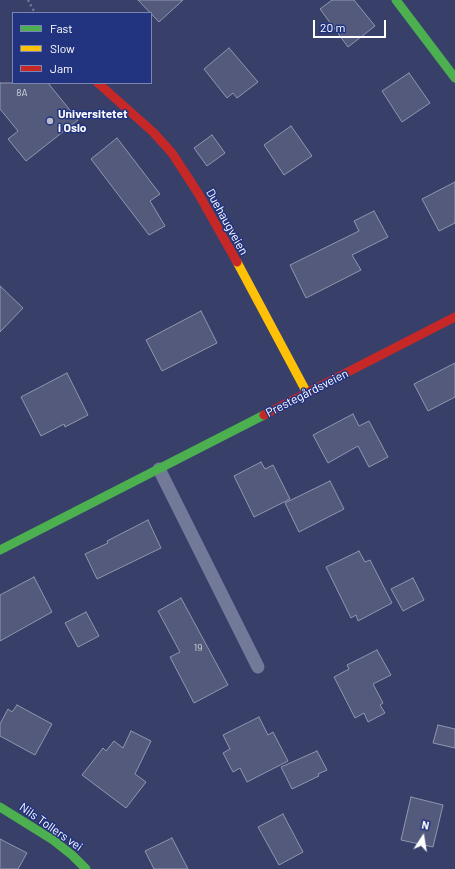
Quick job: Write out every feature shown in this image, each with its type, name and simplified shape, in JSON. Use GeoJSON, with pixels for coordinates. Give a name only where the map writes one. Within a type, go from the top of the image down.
{"type":"FeatureCollection","features":[{"type":"Feature","properties":{"kind":"street"},"geometry":{"type":"LineString","coordinates":[[396,0],[455,78]]}},
{"type":"Feature","properties":{"kind":"street","name":"Duehaugveien"},"geometry":{"type":"LineString","coordinates":[[99,84],[153,132],[172,153],[198,193],[307,394]]}},
{"type":"Feature","properties":{"kind":"street","name":"Prestegårdsveien"},"geometry":{"type":"LineString","coordinates":[[0,550],[455,317]]}},
{"type":"Feature","properties":{"kind":"street","name":"Nils Tollers vei"},"geometry":{"type":"LineString","coordinates":[[0,807],[53,840],[72,855],[86,869]]}},
{"type":"Feature","properties":{"kind":"lane"},"geometry":{"type":"LineString","coordinates":[[158,469],[258,667]]}},
{"type":"Feature","properties":{"kind":"path"},"geometry":{"type":"LineString","coordinates":[[28,0],[35,12]]}},
{"type":"Feature","properties":{"kind":"building"},"geometry":{"type":"Polygon","coordinates":[[[138,0],[183,0],[159,22],[152,15],[152,12],[149,12],[138,0]]]}},
{"type":"Feature","properties":{"kind":"building"},"geometry":{"type":"Polygon","coordinates":[[[332,0],[354,0],[375,26],[348,47],[320,9],[332,0]]]}},
{"type":"Feature","properties":{"kind":"building"},"geometry":{"type":"Polygon","coordinates":[[[229,48],[258,82],[237,98],[233,93],[227,98],[204,69],[229,48]]]}},
{"type":"Feature","properties":{"kind":"building"},"geometry":{"type":"Polygon","coordinates":[[[409,73],[430,103],[402,122],[382,91],[409,73]]]}},
{"type":"Feature","properties":{"kind":"building"},"geometry":{"type":"Polygon","coordinates":[[[0,83],[49,84],[78,120],[26,161],[8,139],[18,131],[0,109],[0,83]]]}},
{"type":"Feature","properties":{"kind":"building"},"geometry":{"type":"Polygon","coordinates":[[[291,126],[312,156],[284,175],[264,145],[291,126]]]}},
{"type":"Feature","properties":{"kind":"building"},"geometry":{"type":"Polygon","coordinates":[[[212,135],[225,153],[207,166],[194,148],[212,135]]]}},
{"type":"Feature","properties":{"kind":"building"},"geometry":{"type":"Polygon","coordinates":[[[117,138],[160,194],[150,201],[165,226],[149,235],[91,159],[117,138]]]}},
{"type":"Feature","properties":{"kind":"building"},"geometry":{"type":"Polygon","coordinates":[[[455,182],[455,223],[439,231],[422,199],[455,182]]]}},
{"type":"Feature","properties":{"kind":"building"},"geometry":{"type":"Polygon","coordinates":[[[374,211],[388,237],[352,255],[361,270],[306,298],[290,265],[359,231],[354,221],[374,211]]]}},
{"type":"Feature","properties":{"kind":"building"},"geometry":{"type":"Polygon","coordinates":[[[0,286],[23,308],[0,332],[0,286]]]}},
{"type":"Feature","properties":{"kind":"building"},"geometry":{"type":"Polygon","coordinates":[[[201,311],[217,343],[162,371],[146,340],[201,311]]]}},
{"type":"Feature","properties":{"kind":"building"},"geometry":{"type":"Polygon","coordinates":[[[455,363],[455,397],[428,411],[414,384],[455,363]]]}},
{"type":"Feature","properties":{"kind":"building"},"geometry":{"type":"Polygon","coordinates":[[[67,373],[88,415],[65,427],[64,424],[41,436],[21,397],[67,373]]]}},
{"type":"Feature","properties":{"kind":"building"},"geometry":{"type":"Polygon","coordinates":[[[353,414],[359,426],[369,421],[388,457],[369,467],[358,446],[328,463],[313,435],[353,414]]]}},
{"type":"Feature","properties":{"kind":"building"},"geometry":{"type":"Polygon","coordinates":[[[261,462],[265,469],[273,465],[290,499],[254,517],[234,476],[261,462]]]}},
{"type":"Feature","properties":{"kind":"building"},"geometry":{"type":"Polygon","coordinates":[[[330,481],[344,509],[299,532],[285,503],[330,481]]]}},
{"type":"Feature","properties":{"kind":"building"},"geometry":{"type":"Polygon","coordinates":[[[148,520],[161,548],[97,579],[85,554],[108,543],[107,541],[148,520]]]}},
{"type":"Feature","properties":{"kind":"building"},"geometry":{"type":"Polygon","coordinates":[[[359,551],[365,562],[370,560],[392,603],[358,621],[356,615],[351,618],[326,567],[359,551]]]}},
{"type":"Feature","properties":{"kind":"building"},"geometry":{"type":"Polygon","coordinates":[[[34,577],[52,612],[0,641],[0,595],[34,577]]]}},
{"type":"Feature","properties":{"kind":"building"},"geometry":{"type":"Polygon","coordinates":[[[413,578],[424,600],[403,611],[391,589],[413,578]]]}},
{"type":"Feature","properties":{"kind":"building"},"geometry":{"type":"Polygon","coordinates":[[[181,598],[228,685],[194,703],[170,657],[180,652],[158,611],[181,598]]]}},
{"type":"Feature","properties":{"kind":"building"},"geometry":{"type":"Polygon","coordinates":[[[86,612],[99,636],[78,647],[65,623],[86,612]]]}},
{"type":"Feature","properties":{"kind":"building"},"geometry":{"type":"Polygon","coordinates":[[[377,650],[391,675],[373,684],[383,703],[380,705],[385,713],[368,722],[364,713],[355,718],[334,677],[349,669],[347,665],[377,650]]]}},
{"type":"Feature","properties":{"kind":"building"},"geometry":{"type":"Polygon","coordinates":[[[17,705],[52,724],[35,755],[0,736],[0,724],[8,709],[12,712],[17,705]]]}},
{"type":"Feature","properties":{"kind":"building"},"geometry":{"type":"Polygon","coordinates":[[[259,717],[268,735],[273,732],[288,761],[247,782],[240,768],[233,772],[223,753],[230,749],[223,735],[259,717]]]}},
{"type":"Feature","properties":{"kind":"building"},"geometry":{"type":"Polygon","coordinates":[[[438,725],[455,729],[455,748],[433,743],[438,725]]]}},
{"type":"Feature","properties":{"kind":"building"},"geometry":{"type":"Polygon","coordinates":[[[131,731],[151,741],[135,774],[146,782],[126,808],[82,775],[103,748],[106,751],[114,741],[123,748],[131,731]]]}},
{"type":"Feature","properties":{"kind":"building"},"geometry":{"type":"Polygon","coordinates":[[[317,751],[327,770],[318,774],[319,776],[292,789],[281,767],[317,751]]]}},
{"type":"Feature","properties":{"kind":"building"},"geometry":{"type":"Polygon","coordinates":[[[411,797],[443,805],[433,847],[401,840],[411,797]]]}},
{"type":"Feature","properties":{"kind":"building"},"geometry":{"type":"Polygon","coordinates":[[[283,814],[303,852],[279,865],[258,827],[283,814]]]}},
{"type":"Feature","properties":{"kind":"building"},"geometry":{"type":"Polygon","coordinates":[[[172,838],[188,869],[154,869],[145,851],[172,838]]]}},
{"type":"Feature","properties":{"kind":"building"},"geometry":{"type":"Polygon","coordinates":[[[0,839],[27,853],[18,869],[0,869],[0,839]]]}},
{"type":"Feature","properties":{"kind":"traffic: fast"},"geometry":{"type":"LineString","coordinates":[[396,0],[455,78]]}},
{"type":"Feature","properties":{"kind":"traffic: fast"},"geometry":{"type":"LineString","coordinates":[[0,550],[264,415]]}},
{"type":"Feature","properties":{"kind":"traffic: fast"},"geometry":{"type":"LineString","coordinates":[[0,807],[53,840],[72,855],[86,869]]}},
{"type":"Feature","properties":{"kind":"traffic: slow"},"geometry":{"type":"LineString","coordinates":[[237,262],[307,393]]}},
{"type":"Feature","properties":{"kind":"traffic: jam"},"geometry":{"type":"LineString","coordinates":[[99,84],[153,132],[172,153],[198,193],[237,262]]}},
{"type":"Feature","properties":{"kind":"traffic: jam"},"geometry":{"type":"LineString","coordinates":[[264,415],[455,317]]}},
{"type":"Feature","properties":{"kind":"place","name":"Universitetet i Oslo"},"geometry":{"type":"Point","coordinates":[50,121]}}]}
